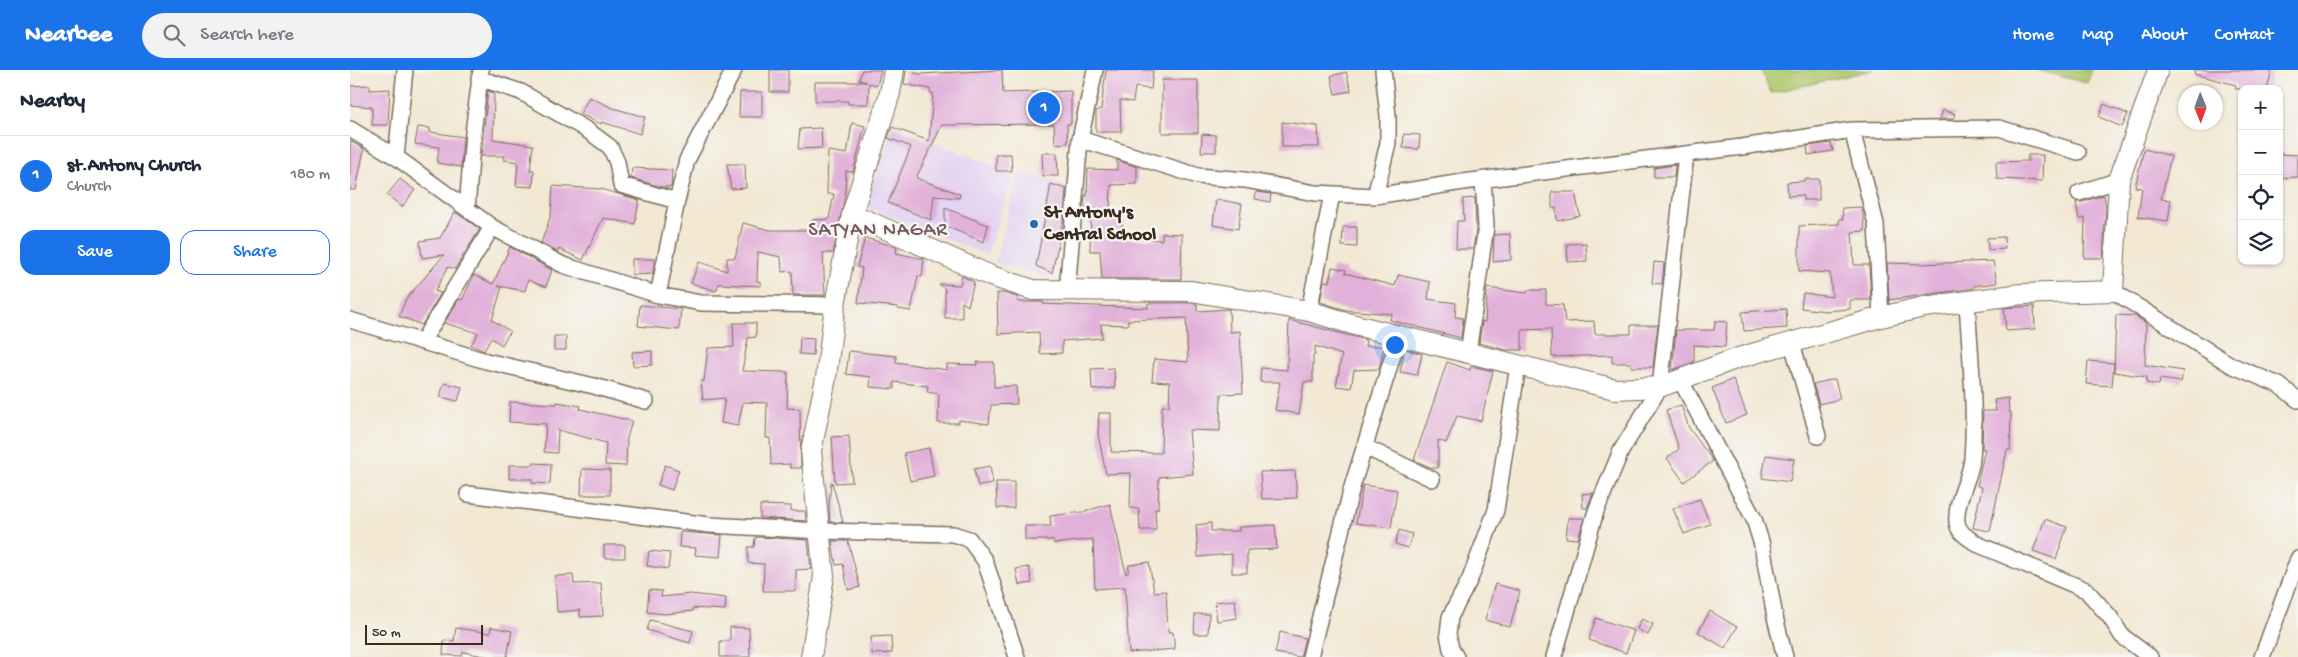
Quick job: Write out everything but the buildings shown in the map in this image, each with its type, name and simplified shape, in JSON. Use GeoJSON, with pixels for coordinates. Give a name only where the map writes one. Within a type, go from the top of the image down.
{"type":"FeatureCollection","features":[{"type":"Feature","properties":{"kind":"street"},"geometry":{"type":"LineString","coordinates":[[396,157],[405,70]]}},
{"type":"Feature","properties":{"kind":"street"},"geometry":{"type":"LineString","coordinates":[[658,294],[676,201],[687,160],[734,70]]}},
{"type":"Feature","properties":{"kind":"street"},"geometry":{"type":"LineString","coordinates":[[811,657],[824,576],[821,532],[811,451],[826,378],[835,305],[852,214],[890,93],[894,70]]}},
{"type":"Feature","properties":{"kind":"street"},"geometry":{"type":"LineString","coordinates":[[1067,291],[1080,140],[1095,70]]}},
{"type":"Feature","properties":{"kind":"street"},"geometry":{"type":"LineString","coordinates":[[1374,196],[1388,143],[1388,116],[1383,70]]}},
{"type":"Feature","properties":{"kind":"street"},"geometry":{"type":"LineString","coordinates":[[2113,291],[2119,180],[2158,70]]}},
{"type":"Feature","properties":{"kind":"street"},"geometry":{"type":"LineString","coordinates":[[467,209],[480,74],[521,92],[587,130],[610,147],[617,162],[621,184],[676,201]]}},
{"type":"Feature","properties":{"kind":"street"},"geometry":{"type":"LineString","coordinates":[[1080,140],[1198,176],[1332,194],[1374,196],[1852,130],[1999,128],[2078,152]]}},
{"type":"Feature","properties":{"kind":"street"},"geometry":{"type":"LineString","coordinates":[[350,129],[396,157],[492,227],[563,265],[658,294],[701,303],[835,305]]}},
{"type":"Feature","properties":{"kind":"street"},"geometry":{"type":"LineString","coordinates":[[1852,130],[1876,224],[1881,317]]}},
{"type":"Feature","properties":{"kind":"street"},"geometry":{"type":"LineString","coordinates":[[1554,657],[1596,511],[1621,451],[1660,387],[1686,154]]}},
{"type":"Feature","properties":{"kind":"street"},"geometry":{"type":"LineString","coordinates":[[1468,353],[1486,226],[1483,180]]}},
{"type":"Feature","properties":{"kind":"street"},"geometry":{"type":"LineString","coordinates":[[2079,194],[2119,180]]}},
{"type":"Feature","properties":{"kind":"street"},"geometry":{"type":"LineString","coordinates":[[1308,311],[1332,194]]}},
{"type":"Feature","properties":{"kind":"street"},"geometry":{"type":"LineString","coordinates":[[852,214],[991,276],[1033,290],[1190,292],[1308,311],[1399,336],[1615,389],[1660,387],[1792,342],[1924,307],[2022,294],[2113,291],[2231,365],[2279,386],[2298,400]]}},
{"type":"Feature","properties":{"kind":"street"},"geometry":{"type":"LineString","coordinates":[[422,342],[492,227]]}},
{"type":"Feature","properties":{"kind":"street"},"geometry":{"type":"LineString","coordinates":[[1967,302],[1973,420],[1972,462],[1961,493],[1957,523],[1962,533],[1977,544],[2086,590],[2110,617],[2122,636],[2150,657]]}},
{"type":"Feature","properties":{"kind":"street"},"geometry":{"type":"LineString","coordinates":[[350,320],[512,368],[594,386],[646,400]]}},
{"type":"Feature","properties":{"kind":"street"},"geometry":{"type":"LineString","coordinates":[[1310,657],[1352,487],[1399,336]]}},
{"type":"Feature","properties":{"kind":"street"},"geometry":{"type":"LineString","coordinates":[[1792,342],[1818,436]]}},
{"type":"Feature","properties":{"kind":"street"},"geometry":{"type":"LineString","coordinates":[[1456,657],[1451,649],[1448,634],[1450,618],[1470,579],[1496,510],[1518,365]]}},
{"type":"Feature","properties":{"kind":"street"},"geometry":{"type":"LineString","coordinates":[[1680,379],[1754,519],[1762,545],[1774,617],[1785,657]]}},
{"type":"Feature","properties":{"kind":"street"},"geometry":{"type":"LineString","coordinates":[[1365,447],[1432,479]]}},
{"type":"Feature","properties":{"kind":"street"},"geometry":{"type":"LineString","coordinates":[[468,494],[709,525],[821,532],[953,534],[969,540],[985,561],[1016,657]]}},
{"type":"Feature","properties":{"kind":"street"},"geometry":{"type":"LineString","coordinates":[[2262,657],[2298,559]]}},
{"type":"Feature","properties":{"kind":"shaded area"},"geometry":{"type":"Polygon","coordinates":[[[894,126],[1014,174],[987,255],[865,206],[894,126]]]}},
{"type":"Feature","properties":{"kind":"shaded area","name":"St Antony's Central School"},"geometry":{"type":"Polygon","coordinates":[[[1019,172],[1071,186],[1052,278],[995,263],[1019,172]]]}},
{"type":"Feature","properties":{"kind":"green space"},"geometry":{"type":"Polygon","coordinates":[[[1761,70],[1873,70],[1771,93],[1761,70]]]}},
{"type":"Feature","properties":{"kind":"green space"},"geometry":{"type":"Polygon","coordinates":[[[2036,70],[2092,70],[2087,83],[2036,70]]]}},
{"type":"Feature","properties":{"kind":"place","name":"st.Antony Church"},"geometry":{"type":"Point","coordinates":[1044,108]}},
{"type":"Feature","properties":{"kind":"place","name":"St Antony's Central School"},"geometry":{"type":"Point","coordinates":[1034,224]}},
{"type":"Feature","properties":{"kind":"district","name":"SATYAN NAGAR"},"geometry":{"type":"Point","coordinates":[878,231]}}]}
